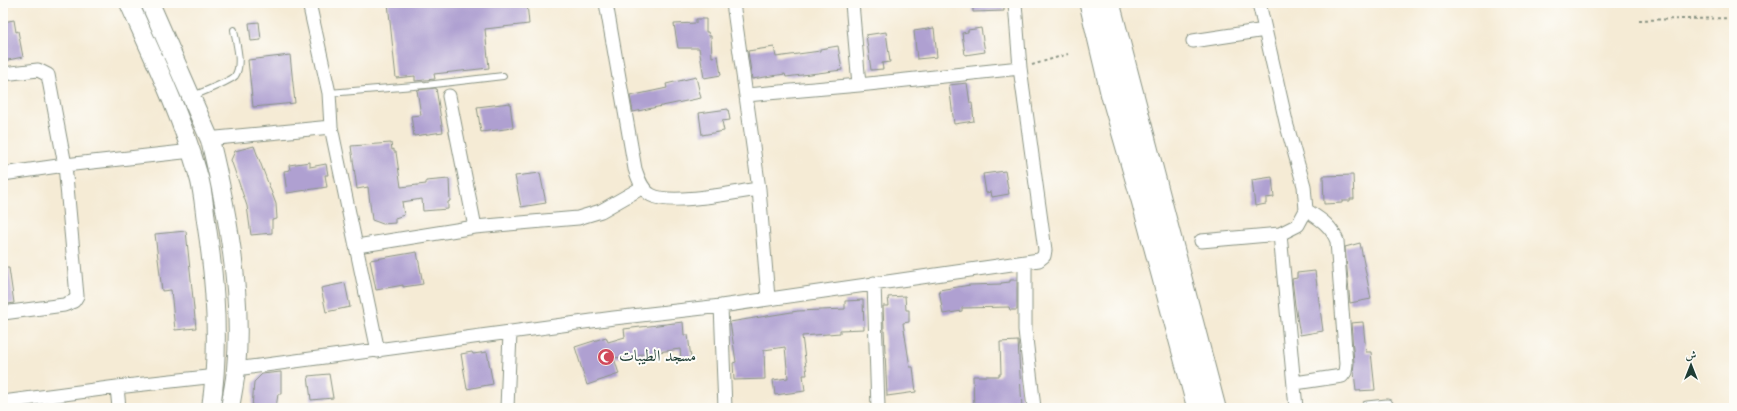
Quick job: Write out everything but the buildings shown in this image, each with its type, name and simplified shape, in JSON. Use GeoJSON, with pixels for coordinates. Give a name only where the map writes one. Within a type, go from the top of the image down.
{"type":"FeatureCollection","features":[{"type":"Feature","properties":{"kind":"highway"},"geometry":{"type":"LineString","coordinates":[[1090,3],[1112,96],[1142,200],[1198,408]]}},
{"type":"Feature","properties":{"kind":"highway"},"geometry":{"type":"LineString","coordinates":[[1109,3],[1215,408]]}},
{"type":"Feature","properties":{"kind":"main road"},"geometry":{"type":"LineString","coordinates":[[129,3],[183,127],[199,176],[215,287],[217,333],[216,376],[211,408]]}},
{"type":"Feature","properties":{"kind":"main road"},"geometry":{"type":"LineString","coordinates":[[150,3],[210,140],[227,226],[236,296],[236,369],[230,408]]}},
{"type":"Feature","properties":{"kind":"street"},"geometry":{"type":"LineString","coordinates":[[310,3],[329,93],[331,127],[378,351]]}},
{"type":"Feature","properties":{"kind":"street"},"geometry":{"type":"LineString","coordinates":[[606,3],[635,169],[643,187],[650,194],[660,198],[669,199],[708,196],[759,189]]}},
{"type":"Feature","properties":{"kind":"street"},"geometry":{"type":"LineString","coordinates":[[733,3],[759,189],[768,298]]}},
{"type":"Feature","properties":{"kind":"street"},"geometry":{"type":"LineString","coordinates":[[852,3],[859,85]]}},
{"type":"Feature","properties":{"kind":"street"},"geometry":{"type":"LineString","coordinates":[[236,369],[614,318],[721,306],[874,283],[1025,263],[1042,259],[1045,250],[1020,68],[1015,3]]}},
{"type":"Feature","properties":{"kind":"street"},"geometry":{"type":"LineString","coordinates":[[1202,241],[1280,234],[1298,225],[1306,210],[1304,186],[1287,126],[1259,3]]}},
{"type":"Feature","properties":{"kind":"street"},"geometry":{"type":"LineString","coordinates":[[1193,41],[1265,30]]}},
{"type":"Feature","properties":{"kind":"street"},"geometry":{"type":"LineString","coordinates":[[746,95],[1020,68]]}},
{"type":"Feature","properties":{"kind":"street"},"geometry":{"type":"LineString","coordinates":[[3,74],[38,70],[48,75],[65,165],[77,296],[74,301],[64,305],[3,313]]}},
{"type":"Feature","properties":{"kind":"street"},"geometry":{"type":"LineString","coordinates":[[449,96],[475,227]]}},
{"type":"Feature","properties":{"kind":"street"},"geometry":{"type":"LineString","coordinates":[[210,140],[217,138],[331,127]]}},
{"type":"Feature","properties":{"kind":"street"},"geometry":{"type":"LineString","coordinates":[[3,174],[65,165],[192,151]]}},
{"type":"Feature","properties":{"kind":"street"},"geometry":{"type":"LineString","coordinates":[[357,246],[475,227],[578,218],[601,211],[643,187]]}},
{"type":"Feature","properties":{"kind":"street"},"geometry":{"type":"LineString","coordinates":[[1294,383],[1342,376],[1346,372],[1337,241],[1329,226],[1306,210]]}},
{"type":"Feature","properties":{"kind":"street"},"geometry":{"type":"LineString","coordinates":[[1280,234],[1296,408]]}},
{"type":"Feature","properties":{"kind":"street"},"geometry":{"type":"LineString","coordinates":[[1025,263],[1025,330],[1034,408]]}},
{"type":"Feature","properties":{"kind":"street"},"geometry":{"type":"LineString","coordinates":[[874,283],[878,408]]}},
{"type":"Feature","properties":{"kind":"street"},"geometry":{"type":"LineString","coordinates":[[721,306],[725,408]]}},
{"type":"Feature","properties":{"kind":"street"},"geometry":{"type":"LineString","coordinates":[[507,408],[510,333]]}},
{"type":"Feature","properties":{"kind":"street"},"geometry":{"type":"LineString","coordinates":[[3,402],[28,403],[117,387],[216,376]]}},
{"type":"Feature","properties":{"kind":"street"},"geometry":{"type":"LineString","coordinates":[[117,387],[119,408]]}},
{"type":"Feature","properties":{"kind":"street"},"geometry":{"type":"LineString","coordinates":[[1367,408],[1387,406]]}},
{"type":"Feature","properties":{"kind":"lane"},"geometry":{"type":"LineString","coordinates":[[191,97],[234,78],[238,70],[239,61],[234,30]]}},
{"type":"Feature","properties":{"kind":"lane"},"geometry":{"type":"LineString","coordinates":[[329,93],[426,85],[503,76]]}},
{"type":"Feature","properties":{"kind":"path"},"geometry":{"type":"LineString","coordinates":[[1639,20],[1734,18]]}},
{"type":"Feature","properties":{"kind":"path"},"geometry":{"type":"LineString","coordinates":[[1020,68],[1068,54]]}},
{"type":"Feature","properties":{"kind":"place","name":"مسجد الطيبات"},"geometry":{"type":"Point","coordinates":[606,357]}}]}
